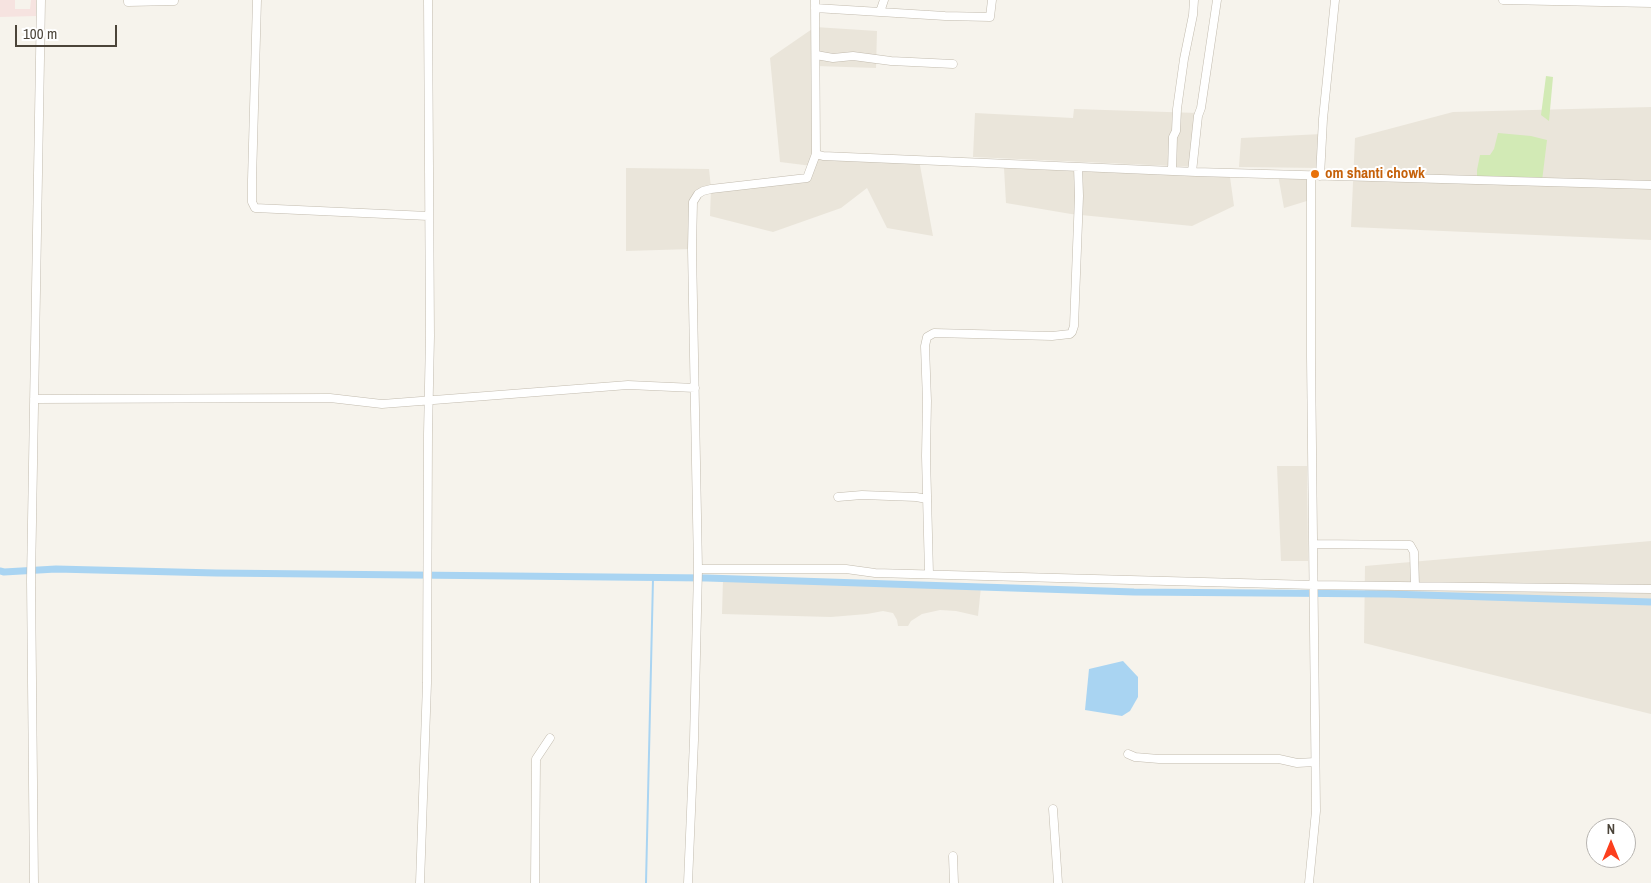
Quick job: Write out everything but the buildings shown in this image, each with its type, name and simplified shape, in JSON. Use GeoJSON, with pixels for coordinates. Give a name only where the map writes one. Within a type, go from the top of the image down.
{"type":"FeatureCollection","features":[{"type":"Feature","properties":{"kind":"street"},"geometry":{"type":"LineString","coordinates":[[34,883],[31,580],[41,0]]}},
{"type":"Feature","properties":{"kind":"street"},"geometry":{"type":"LineString","coordinates":[[128,0],[128,2],[174,0]]}},
{"type":"Feature","properties":{"kind":"street"},"geometry":{"type":"LineString","coordinates":[[257,0],[252,180],[252,202],[255,208],[428,216]]}},
{"type":"Feature","properties":{"kind":"street"},"geometry":{"type":"LineString","coordinates":[[420,883],[428,582],[430,336],[428,0]]}},
{"type":"Feature","properties":{"kind":"street"},"geometry":{"type":"LineString","coordinates":[[880,12],[884,0]]}},
{"type":"Feature","properties":{"kind":"street"},"geometry":{"type":"LineString","coordinates":[[688,883],[698,572],[692,249],[693,202],[698,194],[711,189],[807,178],[816,154],[815,4],[880,12],[945,16],[990,16],[992,0]]}},
{"type":"Feature","properties":{"kind":"street"},"geometry":{"type":"LineString","coordinates":[[1172,171],[1173,137],[1176,131],[1177,109],[1194,0]]}},
{"type":"Feature","properties":{"kind":"street"},"geometry":{"type":"LineString","coordinates":[[1192,172],[1198,116],[1201,108],[1217,0]]}},
{"type":"Feature","properties":{"kind":"street"},"geometry":{"type":"LineString","coordinates":[[1320,176],[1323,119],[1335,0]]}},
{"type":"Feature","properties":{"kind":"street"},"geometry":{"type":"LineString","coordinates":[[1504,0],[1651,3]]}},
{"type":"Feature","properties":{"kind":"street"},"geometry":{"type":"LineString","coordinates":[[816,55],[833,58],[852,56],[891,61],[953,64]]}},
{"type":"Feature","properties":{"kind":"street"},"geometry":{"type":"LineString","coordinates":[[816,154],[823,156],[1192,172],[1651,186]]}},
{"type":"Feature","properties":{"kind":"street"},"geometry":{"type":"LineString","coordinates":[[929,574],[926,456],[926,336],[934,333],[1052,336],[1072,332],[1074,326],[1076,276],[1078,167]]}},
{"type":"Feature","properties":{"kind":"street"},"geometry":{"type":"LineString","coordinates":[[1308,883],[1316,811],[1311,176]]}},
{"type":"Feature","properties":{"kind":"street"},"geometry":{"type":"LineString","coordinates":[[34,399],[330,398],[382,404],[628,385],[695,388]]}},
{"type":"Feature","properties":{"kind":"street"},"geometry":{"type":"LineString","coordinates":[[838,496],[862,495],[927,499]]}},
{"type":"Feature","properties":{"kind":"street"},"geometry":{"type":"LineString","coordinates":[[1313,544],[1410,545],[1414,552],[1415,586]]}},
{"type":"Feature","properties":{"kind":"street"},"geometry":{"type":"LineString","coordinates":[[698,572],[846,569],[874,574],[1314,585],[1651,589]]}},
{"type":"Feature","properties":{"kind":"street"},"geometry":{"type":"LineString","coordinates":[[534,883],[536,759],[550,738]]}},
{"type":"Feature","properties":{"kind":"street"},"geometry":{"type":"LineString","coordinates":[[1128,754],[1135,757],[1159,759],[1279,759],[1297,763],[1315,762]]}},
{"type":"Feature","properties":{"kind":"street"},"geometry":{"type":"LineString","coordinates":[[1053,809],[1058,883]]}},
{"type":"Feature","properties":{"kind":"street"},"geometry":{"type":"LineString","coordinates":[[953,856],[954,883]]}},
{"type":"Feature","properties":{"kind":"shaded area"},"geometry":{"type":"Polygon","coordinates":[[[0,0],[15,0],[15,9],[30,9],[31,0],[36,0],[36,16],[0,17],[0,0]]]}},
{"type":"Feature","properties":{"kind":"shaded area"},"geometry":{"type":"Polygon","coordinates":[[[815,27],[877,31],[876,68],[816,66],[816,154],[919,160],[933,236],[887,228],[867,188],[841,208],[773,232],[710,216],[711,189],[693,202],[692,249],[626,251],[626,168],[709,169],[711,188],[807,178],[812,166],[780,162],[770,58],[815,27]]]}},
{"type":"Feature","properties":{"kind":"shaded area"},"geometry":{"type":"Polygon","coordinates":[[[1651,107],[1651,240],[1351,227],[1355,138],[1453,112],[1651,107]]]}},
{"type":"Feature","properties":{"kind":"shaded area"},"geometry":{"type":"Polygon","coordinates":[[[1074,109],[1198,113],[1196,167],[973,157],[975,113],[1073,118],[1074,109]]]}},
{"type":"Feature","properties":{"kind":"shaded area"},"geometry":{"type":"Polygon","coordinates":[[[1322,134],[1320,168],[1239,167],[1241,138],[1322,134]]]}},
{"type":"Feature","properties":{"kind":"shaded area"},"geometry":{"type":"Polygon","coordinates":[[[1004,168],[1230,177],[1234,206],[1192,226],[1071,214],[1006,203],[1004,168]]]}},
{"type":"Feature","properties":{"kind":"shaded area"},"geometry":{"type":"Polygon","coordinates":[[[1278,175],[1309,175],[1310,200],[1284,208],[1278,175]]]}},
{"type":"Feature","properties":{"kind":"shaded area"},"geometry":{"type":"Polygon","coordinates":[[[1277,466],[1307,466],[1308,561],[1281,561],[1277,466]]]}},
{"type":"Feature","properties":{"kind":"shaded area"},"geometry":{"type":"Polygon","coordinates":[[[1651,541],[1651,714],[1364,643],[1365,566],[1651,541]]]}},
{"type":"Feature","properties":{"kind":"shaded area"},"geometry":{"type":"Polygon","coordinates":[[[723,579],[981,587],[978,616],[956,611],[940,610],[922,614],[911,621],[908,626],[898,626],[893,613],[883,611],[831,617],[722,614],[723,579]]]}},
{"type":"Feature","properties":{"kind":"green space"},"geometry":{"type":"Polygon","coordinates":[[[1546,76],[1553,77],[1549,121],[1541,115],[1546,76]]]}},
{"type":"Feature","properties":{"kind":"green space"},"geometry":{"type":"Polygon","coordinates":[[[1498,133],[1531,136],[1547,140],[1542,181],[1477,179],[1480,155],[1490,155],[1494,149],[1498,133]]]}},
{"type":"Feature","properties":{"kind":"water"},"geometry":{"type":"Polygon","coordinates":[[[1123,661],[1138,677],[1138,697],[1130,711],[1122,716],[1085,710],[1089,669],[1123,661]]]}},
{"type":"Feature","properties":{"kind":"waterway"},"geometry":{"type":"LineString","coordinates":[[0,571],[56,569],[216,573],[707,578],[1134,592],[1389,594],[1651,602]]}},
{"type":"Feature","properties":{"kind":"waterway"},"geometry":{"type":"LineString","coordinates":[[646,883],[653,579]]}},
{"type":"Feature","properties":{"kind":"place","name":"om shanti chowk"},"geometry":{"type":"Point","coordinates":[1315,174]}}]}
